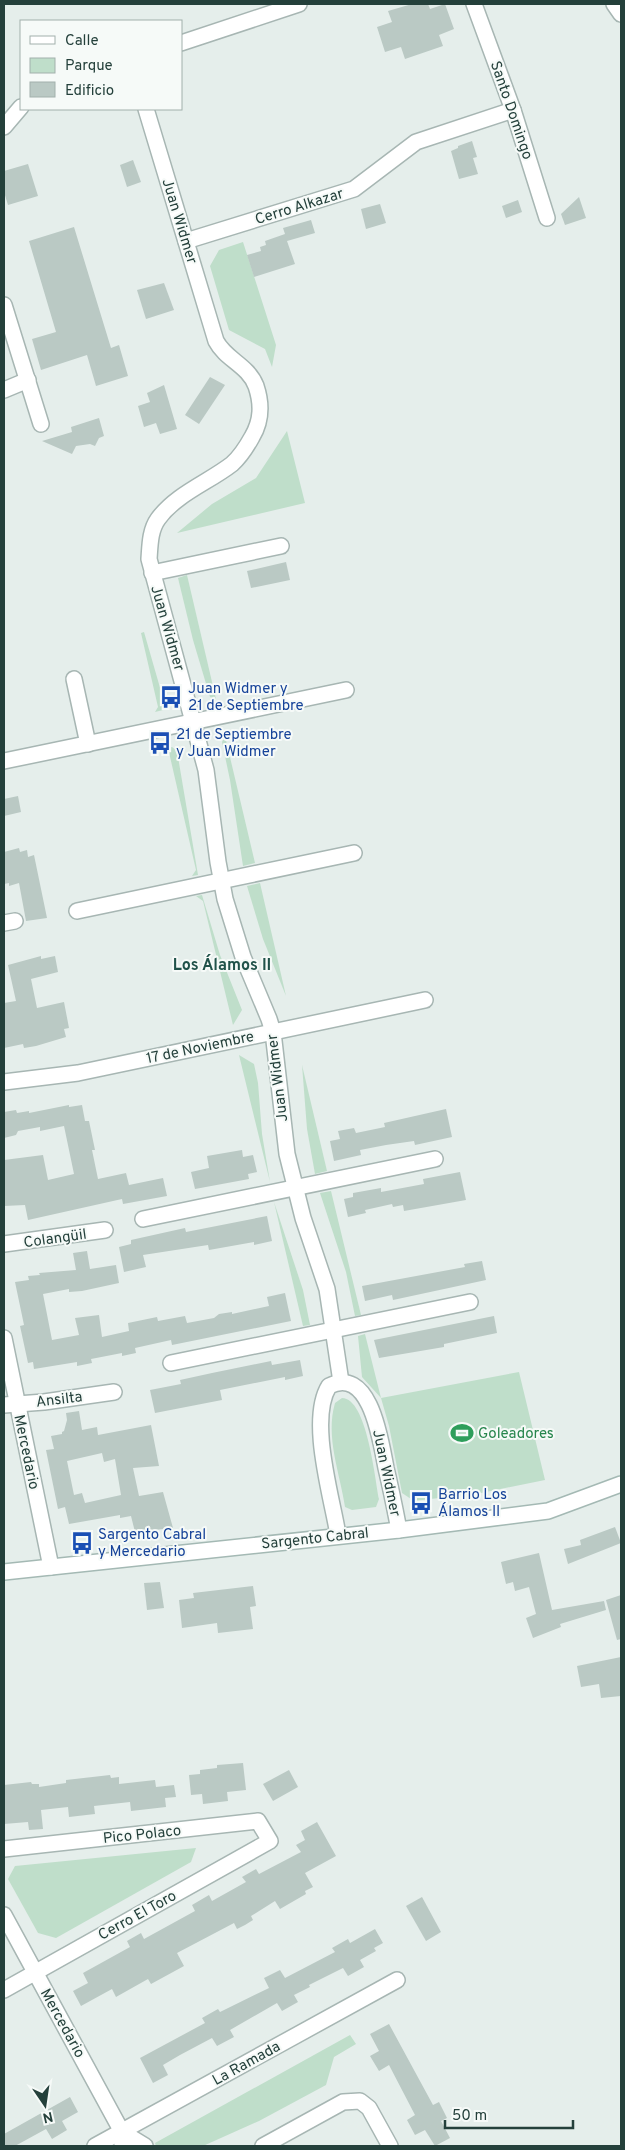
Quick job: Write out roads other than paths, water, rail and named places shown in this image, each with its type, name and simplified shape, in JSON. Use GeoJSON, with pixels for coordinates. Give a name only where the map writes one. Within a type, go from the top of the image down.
{"type":"FeatureCollection","features":[{"type":"Feature","properties":{"kind":"street"},"geometry":{"type":"LineString","coordinates":[[182,43],[299,4]]}},
{"type":"Feature","properties":{"kind":"street","name":"Santo Domingo"},"geometry":{"type":"LineString","coordinates":[[474,4],[513,110],[547,218]]}},
{"type":"Feature","properties":{"kind":"street"},"geometry":{"type":"LineString","coordinates":[[614,4],[621,14]]}},
{"type":"Feature","properties":{"kind":"street"},"geometry":{"type":"LineString","coordinates":[[4,127],[20,108]]}},
{"type":"Feature","properties":{"kind":"street","name":"Juan Widmer"},"geometry":{"type":"LineString","coordinates":[[146,110],[216,341],[220,349],[229,358],[241,365],[252,378],[259,400],[260,418],[250,441],[233,464],[180,499],[158,520],[150,544],[152,573],[195,723],[206,770],[221,881],[231,922],[273,1032],[280,1081],[284,1140],[303,1218],[327,1289],[334,1330],[335,1384],[321,1406],[322,1444],[338,1535]]}},
{"type":"Feature","properties":{"kind":"street","name":"Cerro Alkazar"},"geometry":{"type":"LineString","coordinates":[[186,241],[354,189],[416,142],[513,110]]}},
{"type":"Feature","properties":{"kind":"street"},"geometry":{"type":"LineString","coordinates":[[4,305],[42,424]]}},
{"type":"Feature","properties":{"kind":"street"},"geometry":{"type":"LineString","coordinates":[[4,390],[28,380]]}},
{"type":"Feature","properties":{"kind":"street"},"geometry":{"type":"LineString","coordinates":[[152,573],[282,546]]}},
{"type":"Feature","properties":{"kind":"street"},"geometry":{"type":"LineString","coordinates":[[74,679],[88,744]]}},
{"type":"Feature","properties":{"kind":"street"},"geometry":{"type":"LineString","coordinates":[[4,761],[195,723],[346,690]]}},
{"type":"Feature","properties":{"kind":"street"},"geometry":{"type":"LineString","coordinates":[[77,911],[354,853]]}},
{"type":"Feature","properties":{"kind":"street","name":"17 de Noviembre"},"geometry":{"type":"LineString","coordinates":[[4,1082],[78,1073],[425,1000]]}},
{"type":"Feature","properties":{"kind":"street"},"geometry":{"type":"LineString","coordinates":[[143,1219],[435,1159]]}},
{"type":"Feature","properties":{"kind":"street","name":"Colangüil"},"geometry":{"type":"LineString","coordinates":[[4,1244],[105,1230]]}},
{"type":"Feature","properties":{"kind":"street"},"geometry":{"type":"LineString","coordinates":[[171,1363],[470,1302]]}},
{"type":"Feature","properties":{"kind":"street","name":"Mercedario"},"geometry":{"type":"LineString","coordinates":[[4,1338],[11,1405],[51,1567]]}},
{"type":"Feature","properties":{"kind":"street","name":"Juan Widmer"},"geometry":{"type":"LineString","coordinates":[[335,1384],[351,1384],[360,1391],[372,1411],[378,1429],[399,1530]]}},
{"type":"Feature","properties":{"kind":"street","name":"Ansilta"},"geometry":{"type":"LineString","coordinates":[[11,1405],[114,1392]]}},
{"type":"Feature","properties":{"kind":"street","name":"Sargento Cabral"},"geometry":{"type":"LineString","coordinates":[[4,1572],[399,1530],[548,1511],[621,1485]]}},
{"type":"Feature","properties":{"kind":"street","name":"Pico Polaco"},"geometry":{"type":"LineString","coordinates":[[4,1849],[258,1821],[270,1841]]}},
{"type":"Feature","properties":{"kind":"street","name":"Cerro El Toro"},"geometry":{"type":"LineString","coordinates":[[4,1990],[270,1841]]}},
{"type":"Feature","properties":{"kind":"street","name":"Mercedario"},"geometry":{"type":"LineString","coordinates":[[4,1914],[122,2139]]}},
{"type":"Feature","properties":{"kind":"street","name":"La Ramada"},"geometry":{"type":"LineString","coordinates":[[95,2146],[122,2139],[397,1980]]}},
{"type":"Feature","properties":{"kind":"street"},"geometry":{"type":"LineString","coordinates":[[263,2146],[343,2102],[360,2101],[369,2108],[390,2146]]}},
{"type":"Feature","properties":{"kind":"street"},"geometry":{"type":"LineString","coordinates":[[122,2139],[145,2146]]}},
{"type":"Feature","properties":{"kind":"place","name":"Juan Widmer y 21 de Septiembre"},"geometry":{"type":"Point","coordinates":[171,697]}},
{"type":"Feature","properties":{"kind":"place","name":"21 de Septiembre y Juan Widmer"},"geometry":{"type":"Point","coordinates":[160,743]}},
{"type":"Feature","properties":{"kind":"place","name":"Goleadores"},"geometry":{"type":"Point","coordinates":[462,1433]}},
{"type":"Feature","properties":{"kind":"place","name":"Barrio Los Álamos II"},"geometry":{"type":"Point","coordinates":[421,1503]}},
{"type":"Feature","properties":{"kind":"place","name":"Sargento Cabral y Mercedario"},"geometry":{"type":"Point","coordinates":[82,1543]}},
{"type":"Feature","properties":{"kind":"district","name":"Los Álamos II"},"geometry":{"type":"Point","coordinates":[222,964]}}]}
